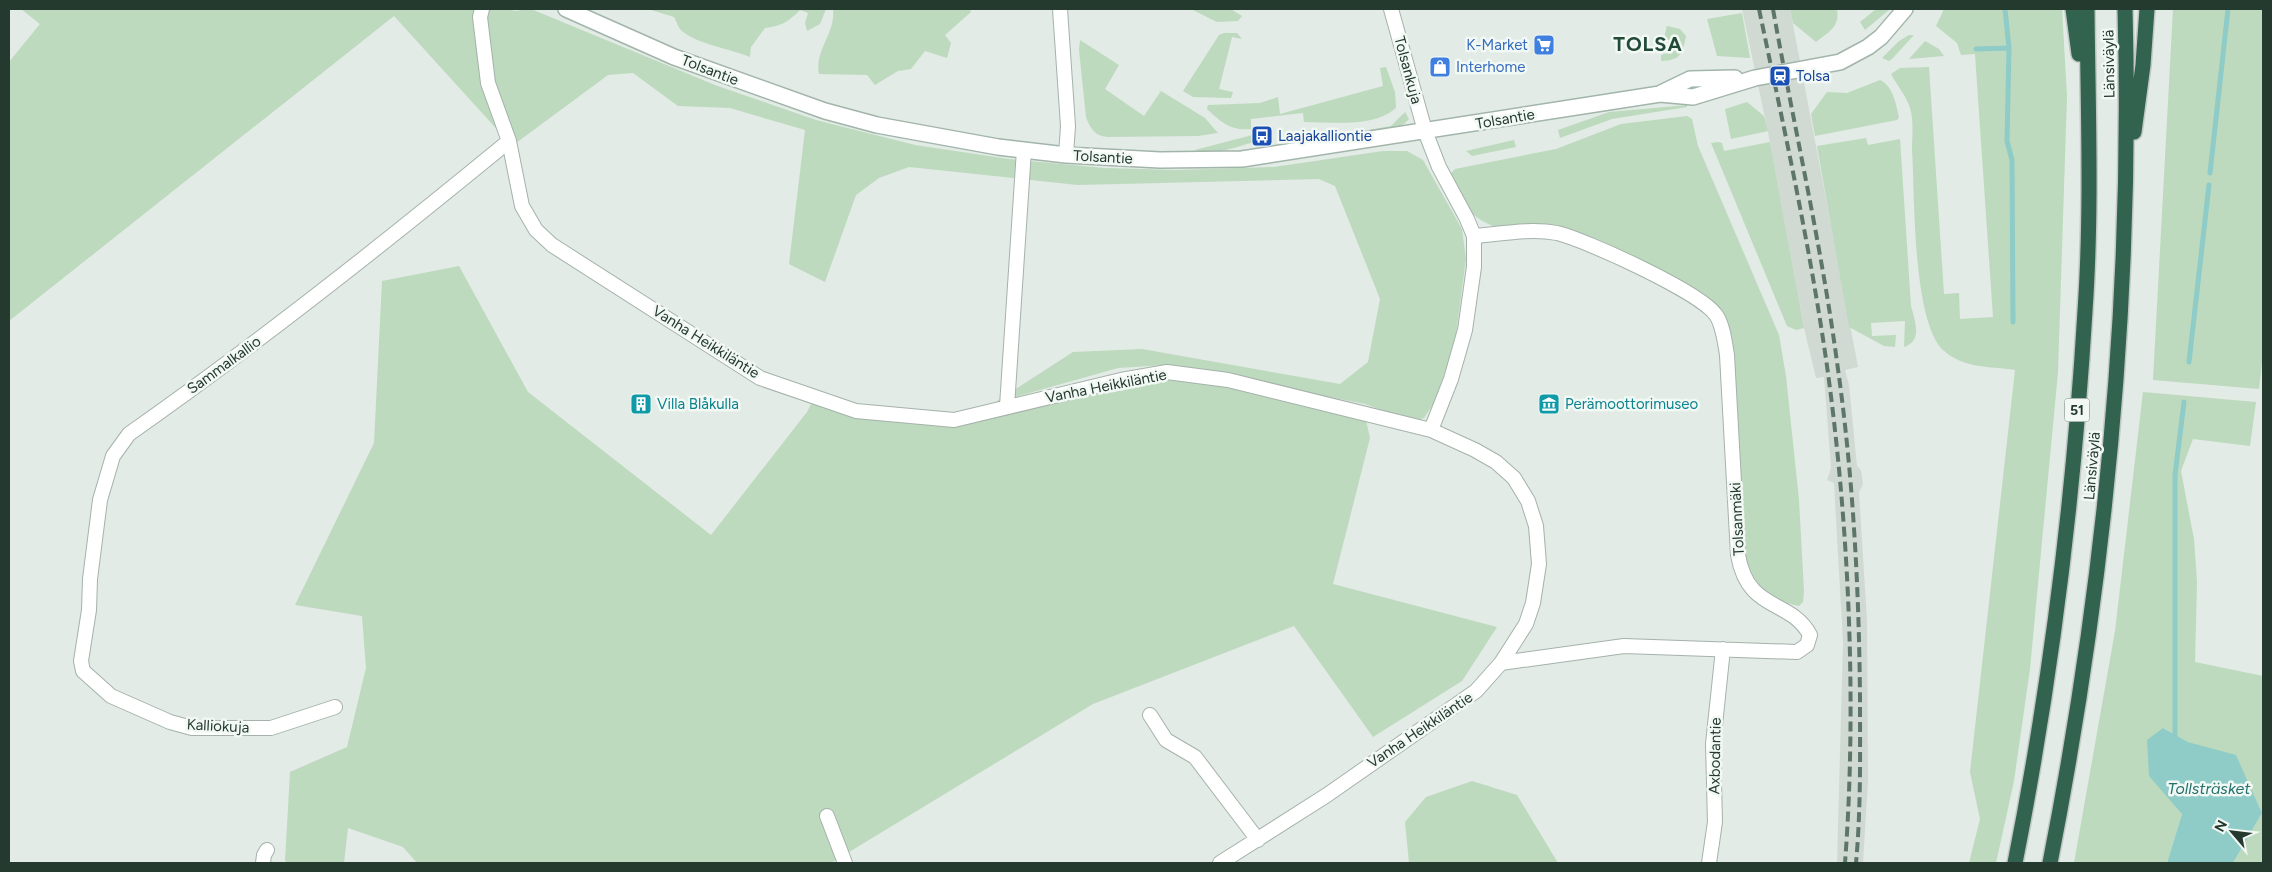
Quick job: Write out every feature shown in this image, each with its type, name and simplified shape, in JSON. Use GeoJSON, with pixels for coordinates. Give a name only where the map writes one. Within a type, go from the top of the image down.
{"type":"FeatureCollection","features":[{"type":"Feature","properties":{"kind":"highway"},"geometry":{"type":"LineString","coordinates":[[2073,9],[2088,124]]}},
{"type":"Feature","properties":{"kind":"highway","name":"Länsiväylä"},"geometry":{"type":"LineString","coordinates":[[2015,863],[2043,704],[2067,522],[2086,310],[2089,224],[2087,9]]}},
{"type":"Feature","properties":{"kind":"highway","name":"Länsiväylä"},"geometry":{"type":"LineString","coordinates":[[2050,863],[2080,697],[2104,528],[2121,313],[2126,195],[2125,9]]}},
{"type":"Feature","properties":{"kind":"highway"},"geometry":{"type":"LineString","coordinates":[[2126,195],[2143,64],[2147,9]]}},
{"type":"Feature","properties":{"kind":"street","name":"Vanha Heikkiläntie"},"geometry":{"type":"LineString","coordinates":[[482,9],[480,17],[488,83],[509,141],[522,206],[536,230],[552,245],[760,378],[856,411],[954,420],[1120,380],[1167,372],[1228,380],[1431,430],[1496,462],[1514,478],[1528,501],[1536,526],[1539,564],[1533,603],[1526,624],[1501,663],[1476,691],[1258,840],[1220,863]]}},
{"type":"Feature","properties":{"kind":"street","name":"Tolsantie"},"geometry":{"type":"LineString","coordinates":[[566,9],[674,56],[825,111],[877,125],[1024,150],[1066,155],[1160,160],[1242,159],[1660,94],[1693,97],[1755,78],[1810,69],[1854,56],[1882,37],[1905,9]]}},
{"type":"Feature","properties":{"kind":"street"},"geometry":{"type":"LineString","coordinates":[[1060,9],[1068,126],[1066,155]]}},
{"type":"Feature","properties":{"kind":"street","name":"Tolsankuja"},"geometry":{"type":"LineString","coordinates":[[1392,9],[1425,131],[1440,167],[1474,236]]}},
{"type":"Feature","properties":{"kind":"street","name":"Sammalkallio"},"geometry":{"type":"LineString","coordinates":[[83,671],[81,661],[89,610],[90,579],[100,500],[114,456],[129,434],[270,331],[399,231],[509,141]]}},
{"type":"Feature","properties":{"kind":"street"},"geometry":{"type":"LineString","coordinates":[[1007,406],[1024,150]]}},
{"type":"Feature","properties":{"kind":"street","name":"Tolsanmäki"},"geometry":{"type":"LineString","coordinates":[[1474,236],[1524,231],[1557,233],[1594,246],[1677,286],[1716,315],[1724,337],[1727,355],[1738,555],[1741,572],[1749,586],[1763,600],[1800,621],[1810,636],[1807,644],[1797,652],[1624,646],[1501,663]]}},
{"type":"Feature","properties":{"kind":"street"},"geometry":{"type":"LineString","coordinates":[[1431,430],[1451,380],[1465,330],[1474,268],[1474,236]]}},
{"type":"Feature","properties":{"kind":"street","name":"Axbodantie"},"geometry":{"type":"LineString","coordinates":[[1709,863],[1715,822],[1713,744],[1723,649]]}},
{"type":"Feature","properties":{"kind":"street","name":"Kalliokuja"},"geometry":{"type":"LineString","coordinates":[[83,671],[111,696],[154,716],[192,728],[271,728],[335,707]]}},
{"type":"Feature","properties":{"kind":"street"},"geometry":{"type":"LineString","coordinates":[[1150,715],[1166,740],[1195,757],[1258,840]]}},
{"type":"Feature","properties":{"kind":"street"},"geometry":{"type":"LineString","coordinates":[[827,816],[844,863]]}},
{"type":"Feature","properties":{"kind":"shaded area"},"geometry":{"type":"Polygon","coordinates":[[[1742,9],[1790,9],[1858,367],[1845,370],[1849,385],[1857,466],[1861,470],[1863,484],[1859,492],[1867,620],[1868,781],[1863,863],[1837,863],[1843,642],[1834,483],[1827,480],[1831,468],[1824,377],[1816,378],[1804,328],[1770,142],[1742,9]]]}},
{"type":"Feature","properties":{"kind":"green space"},"geometry":{"type":"Polygon","coordinates":[[[21,9],[510,9],[514,11],[531,9],[715,85],[816,120],[915,145],[1009,159],[1105,168],[1177,170],[1274,167],[1383,151],[1407,151],[1423,160],[1462,229],[1466,259],[1455,342],[1434,403],[1424,418],[1417,420],[1403,418],[1365,404],[1165,365],[1118,368],[994,403],[1073,352],[1142,349],[1340,384],[1368,362],[1380,299],[1335,186],[1319,179],[1078,185],[909,167],[879,178],[856,195],[825,282],[789,264],[805,130],[730,108],[678,106],[633,73],[608,75],[512,146],[394,16],[9,321],[9,62],[40,24],[21,9]]]}},
{"type":"Feature","properties":{"kind":"green space"},"geometry":{"type":"Polygon","coordinates":[[[826,9],[820,24],[807,31],[805,23],[808,13],[800,10],[784,23],[765,28],[751,47],[750,57],[688,36],[681,30],[674,17],[651,10],[826,9]]]}},
{"type":"Feature","properties":{"kind":"green space"},"geometry":{"type":"Polygon","coordinates":[[[833,9],[970,9],[971,12],[945,35],[951,43],[947,58],[925,51],[911,69],[898,71],[875,85],[867,75],[819,74],[818,66],[831,26],[833,9]]]}},
{"type":"Feature","properties":{"kind":"green space"},"geometry":{"type":"Polygon","coordinates":[[[1191,9],[1231,9],[1242,16],[1238,21],[1217,22],[1191,9]]]}},
{"type":"Feature","properties":{"kind":"green space"},"geometry":{"type":"Polygon","coordinates":[[[1790,9],[1837,9],[1837,20],[1835,25],[1816,42],[1793,23],[1790,9]]]}},
{"type":"Feature","properties":{"kind":"green space"},"geometry":{"type":"Polygon","coordinates":[[[1876,9],[1890,9],[1865,30],[1860,22],[1876,9]]]}},
{"type":"Feature","properties":{"kind":"green space"},"geometry":{"type":"Polygon","coordinates":[[[1944,9],[2062,9],[2067,96],[2058,372],[2030,669],[2014,781],[1996,863],[1969,863],[1980,819],[1970,772],[2015,370],[1977,366],[1959,361],[1943,350],[1933,335],[1920,285],[1917,255],[1911,113],[1906,99],[1891,74],[1900,68],[1929,67],[1944,294],[1959,293],[1960,319],[1993,317],[1975,54],[1961,55],[1957,43],[1936,26],[1944,9]]]}},
{"type":"Feature","properties":{"kind":"green space"},"geometry":{"type":"Polygon","coordinates":[[[2173,9],[2263,9],[2263,355],[2259,389],[2153,380],[2173,9]]]}},
{"type":"Feature","properties":{"kind":"green space"},"geometry":{"type":"Polygon","coordinates":[[[1742,13],[1750,58],[1717,56],[1707,19],[1742,13]]]}},
{"type":"Feature","properties":{"kind":"green space"},"geometry":{"type":"Polygon","coordinates":[[[1667,26],[1680,29],[1686,36],[1682,52],[1677,58],[1661,61],[1661,55],[1678,49],[1677,38],[1663,41],[1667,26]]]}},
{"type":"Feature","properties":{"kind":"green space"},"geometry":{"type":"Polygon","coordinates":[[[1237,33],[1242,39],[1232,37],[1219,89],[1233,92],[1231,98],[1193,97],[1183,91],[1219,35],[1237,33]]]}},
{"type":"Feature","properties":{"kind":"green space"},"geometry":{"type":"Polygon","coordinates":[[[1909,35],[1914,35],[1892,59],[1889,61],[1882,58],[1899,41],[1909,35]]]}},
{"type":"Feature","properties":{"kind":"green space"},"geometry":{"type":"Polygon","coordinates":[[[1080,40],[1119,65],[1105,89],[1144,116],[1161,91],[1205,118],[1218,133],[1198,136],[1107,137],[1096,133],[1091,128],[1086,117],[1079,50],[1080,40]]]}},
{"type":"Feature","properties":{"kind":"green space"},"geometry":{"type":"Polygon","coordinates":[[[1925,41],[1939,49],[1944,56],[1909,59],[1925,41]]]}},
{"type":"Feature","properties":{"kind":"green space"},"geometry":{"type":"Polygon","coordinates":[[[1386,67],[1395,92],[1396,108],[1376,119],[1340,123],[1304,122],[1303,113],[1251,119],[1251,129],[1237,129],[1226,125],[1207,109],[1208,105],[1260,103],[1278,97],[1280,114],[1383,86],[1380,68],[1386,67]]]}},
{"type":"Feature","properties":{"kind":"green space"},"geometry":{"type":"Polygon","coordinates":[[[1880,80],[1891,91],[1897,107],[1899,117],[1897,120],[1815,136],[1811,114],[1827,92],[1847,93],[1880,80]]]}},
{"type":"Feature","properties":{"kind":"green space"},"geometry":{"type":"Polygon","coordinates":[[[1747,102],[1764,116],[1768,131],[1731,139],[1725,109],[1747,102]]]}},
{"type":"Feature","properties":{"kind":"green space"},"geometry":{"type":"Polygon","coordinates":[[[1687,105],[1687,107],[1612,119],[1560,138],[1558,130],[1609,112],[1687,105]]]}},
{"type":"Feature","properties":{"kind":"green space"},"geometry":{"type":"Polygon","coordinates":[[[1405,112],[1409,119],[1388,132],[1342,138],[1300,137],[1300,130],[1357,132],[1391,126],[1405,112]]]}},
{"type":"Feature","properties":{"kind":"green space"},"geometry":{"type":"Polygon","coordinates":[[[1687,116],[1692,119],[1698,146],[1779,335],[1786,376],[1799,500],[1804,591],[1803,602],[1799,606],[1769,594],[1746,570],[1722,314],[1599,245],[1495,227],[1485,222],[1466,207],[1450,174],[1455,169],[1556,149],[1621,124],[1687,116]]]}},
{"type":"Feature","properties":{"kind":"green space"},"geometry":{"type":"Polygon","coordinates":[[[1256,134],[1257,141],[1235,148],[1208,153],[1195,150],[1256,134]]]}},
{"type":"Feature","properties":{"kind":"green space"},"geometry":{"type":"Polygon","coordinates":[[[1866,138],[1868,145],[1900,139],[1911,306],[1916,330],[1914,340],[1904,347],[1905,321],[1871,323],[1872,336],[1896,335],[1895,347],[1884,346],[1849,327],[1817,146],[1866,138]]]}},
{"type":"Feature","properties":{"kind":"green space"},"geometry":{"type":"Polygon","coordinates":[[[1514,140],[1516,147],[1472,156],[1466,151],[1514,140]]]}},
{"type":"Feature","properties":{"kind":"green space"},"geometry":{"type":"Polygon","coordinates":[[[1770,142],[1804,328],[1796,330],[1787,326],[1711,143],[1722,143],[1724,151],[1770,142]]]}},
{"type":"Feature","properties":{"kind":"green space"},"geometry":{"type":"Polygon","coordinates":[[[459,266],[528,392],[711,535],[807,412],[811,404],[859,416],[914,424],[959,426],[1154,379],[1219,384],[1366,420],[1370,438],[1333,584],[1497,627],[1462,681],[1373,737],[1294,626],[1093,704],[831,863],[417,863],[403,847],[348,828],[344,863],[288,863],[285,861],[290,772],[347,747],[366,668],[362,616],[295,605],[374,443],[382,281],[459,266]]]}},
{"type":"Feature","properties":{"kind":"green space"},"geometry":{"type":"Polygon","coordinates":[[[2143,392],[2256,402],[2250,446],[2193,439],[2181,471],[2194,539],[2197,582],[2195,662],[2263,676],[2263,863],[2233,863],[2262,813],[2236,756],[2188,742],[2163,728],[2170,799],[2182,814],[2167,863],[2074,863],[2115,631],[2143,392]]]}},
{"type":"Feature","properties":{"kind":"green space"},"geometry":{"type":"Polygon","coordinates":[[[1472,781],[1517,795],[1558,863],[1409,863],[1405,822],[1426,797],[1472,781]]]}},
{"type":"Feature","properties":{"kind":"water","name":"Tollsträsket"},"geometry":{"type":"Polygon","coordinates":[[[2163,728],[2188,742],[2236,755],[2262,813],[2233,863],[2167,863],[2182,814],[2149,776],[2147,740],[2163,728]]]}},
{"type":"Feature","properties":{"kind":"waterway"},"geometry":{"type":"LineString","coordinates":[[2005,9],[2009,48],[2007,141],[2012,160],[2013,322]]}},
{"type":"Feature","properties":{"kind":"waterway"},"geometry":{"type":"LineString","coordinates":[[2210,173],[2228,9]]}},
{"type":"Feature","properties":{"kind":"waterway"},"geometry":{"type":"LineString","coordinates":[[1976,49],[2009,48]]}},
{"type":"Feature","properties":{"kind":"waterway"},"geometry":{"type":"LineString","coordinates":[[2189,362],[2209,185]]}},
{"type":"Feature","properties":{"kind":"waterway"},"geometry":{"type":"LineString","coordinates":[[2175,735],[2175,475],[2184,402]]}},
{"type":"Feature","properties":{"kind":"railway"},"geometry":{"type":"LineString","coordinates":[[1759,9],[1813,276],[1835,426],[1846,551],[1849,614],[1850,741],[1849,803],[1845,863]]}},
{"type":"Feature","properties":{"kind":"railway"},"geometry":{"type":"LineString","coordinates":[[1773,9],[1831,318],[1843,404],[1857,572],[1860,781],[1856,863]]}},
{"type":"Feature","properties":{"kind":"place","name":"K-Market"},"geometry":{"type":"Point","coordinates":[1544,45]}},
{"type":"Feature","properties":{"kind":"place","name":"Interhome"},"geometry":{"type":"Point","coordinates":[1440,67]}},
{"type":"Feature","properties":{"kind":"place","name":"Tolsa"},"geometry":{"type":"Point","coordinates":[1780,76]}},
{"type":"Feature","properties":{"kind":"place","name":"Laajakalliontie"},"geometry":{"type":"Point","coordinates":[1262,136]}},
{"type":"Feature","properties":{"kind":"place","name":"Villa Blåkulla"},"geometry":{"type":"Point","coordinates":[641,404]}},
{"type":"Feature","properties":{"kind":"place","name":"Perämoottorimuseo"},"geometry":{"type":"Point","coordinates":[1549,404]}},
{"type":"Feature","properties":{"kind":"district","name":"TOLSA"},"geometry":{"type":"Point","coordinates":[1648,44]}}]}
